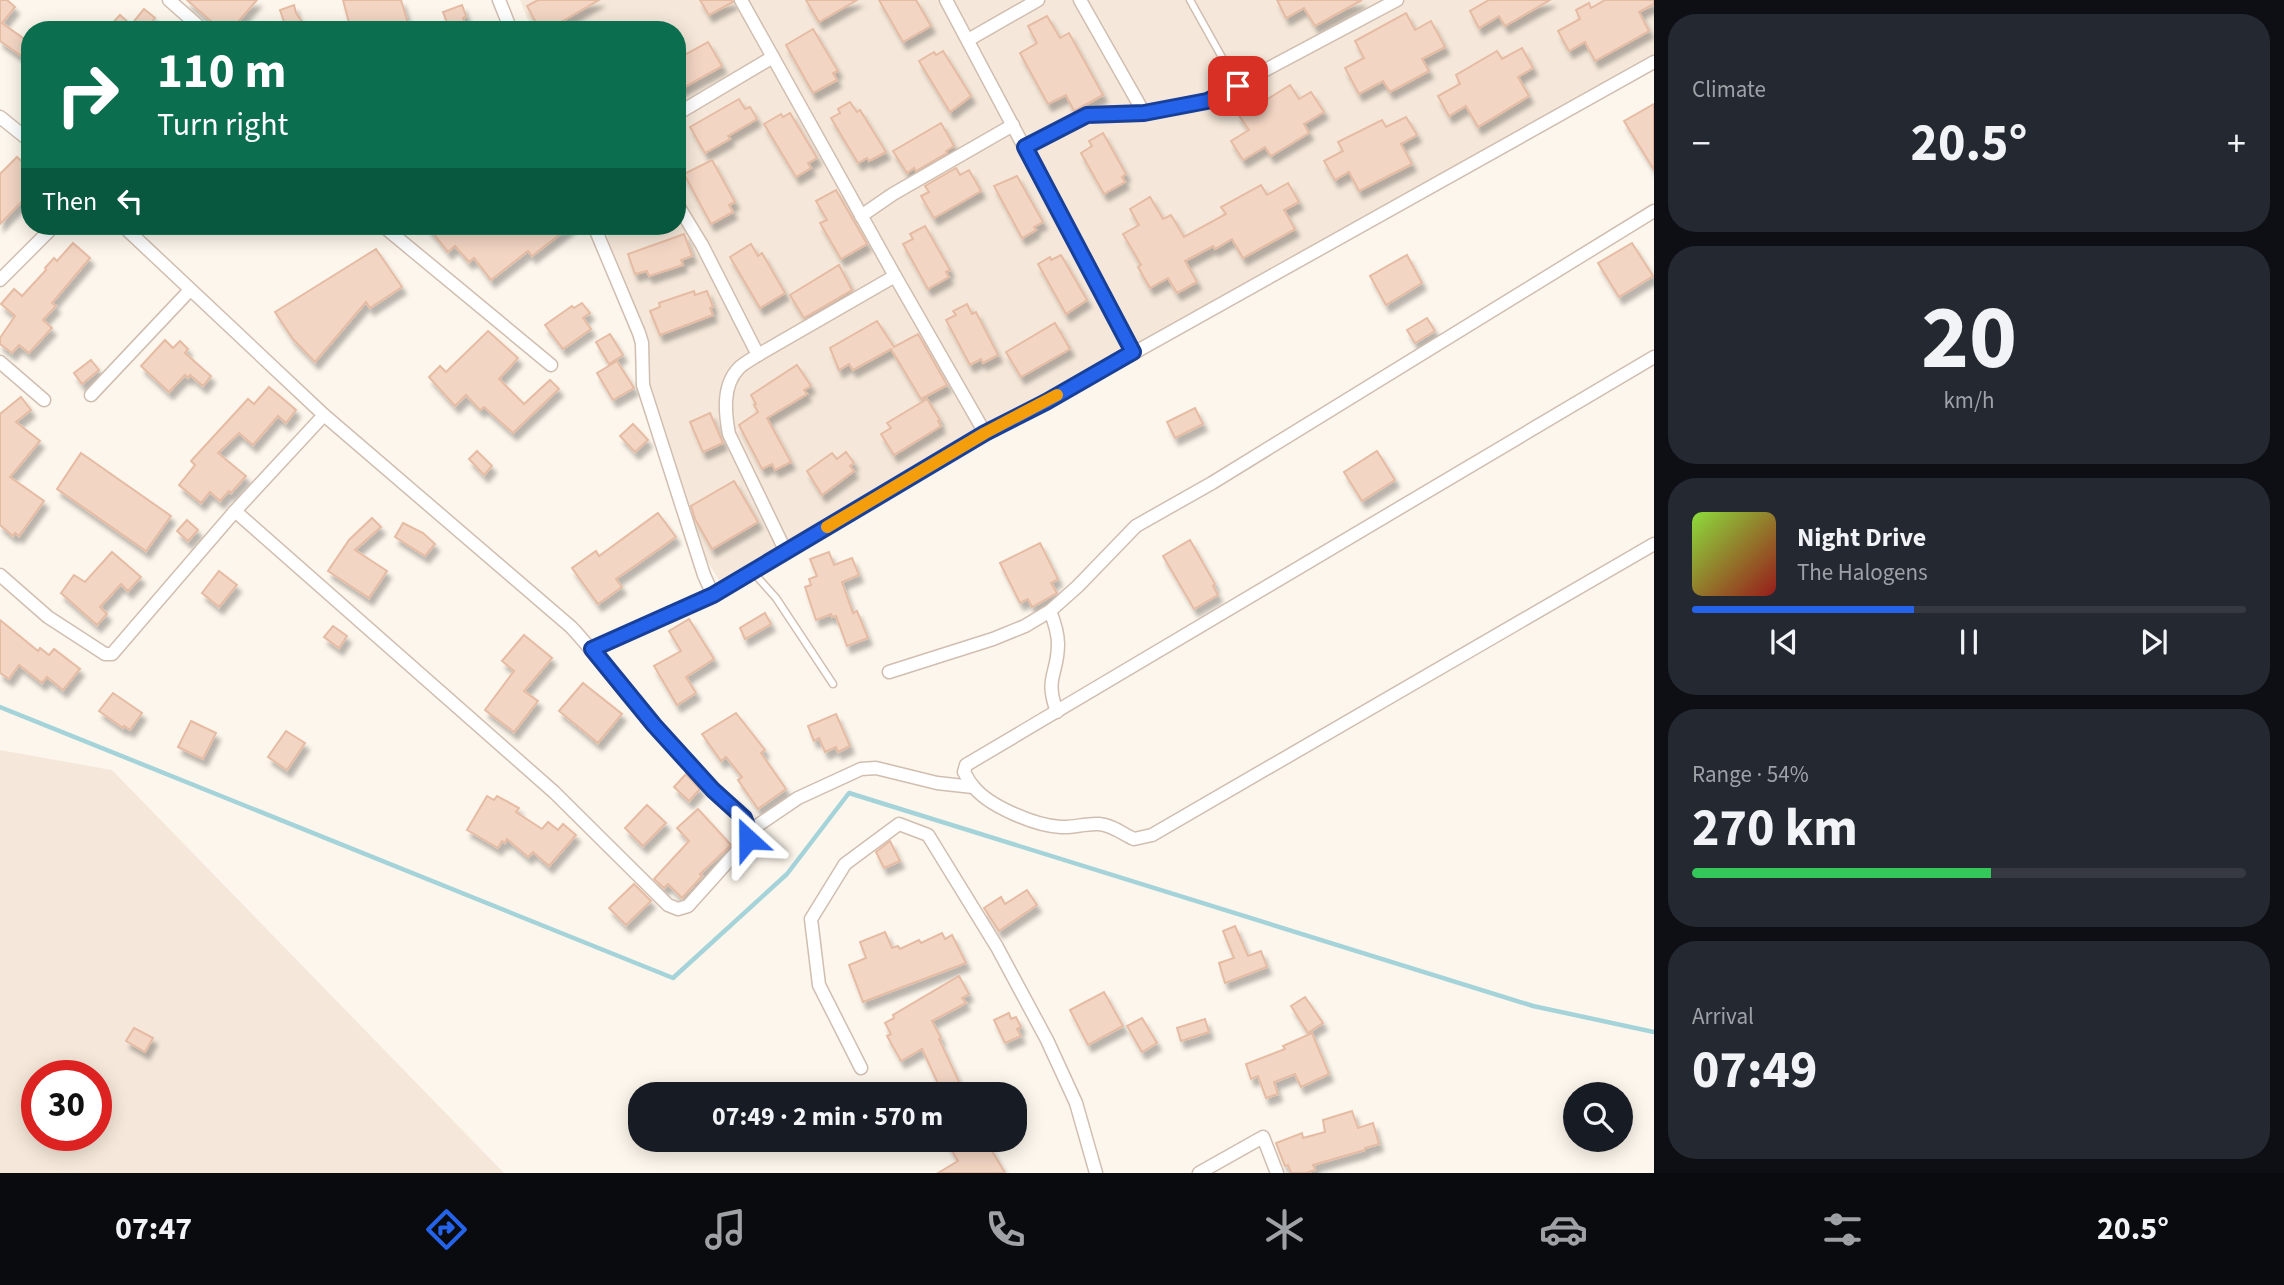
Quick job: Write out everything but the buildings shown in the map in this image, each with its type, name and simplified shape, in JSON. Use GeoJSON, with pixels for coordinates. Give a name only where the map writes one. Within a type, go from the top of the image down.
{"type":"FeatureCollection","features":[{"type":"Feature","properties":{"kind":"street"},"geometry":{"type":"LineString","coordinates":[[169,0],[193,21]]}},
{"type":"Feature","properties":{"kind":"street"},"geometry":{"type":"LineString","coordinates":[[741,0],[985,433]]}},
{"type":"Feature","properties":{"kind":"street"},"geometry":{"type":"LineString","coordinates":[[946,0],[1133,352]]}},
{"type":"Feature","properties":{"kind":"street"},"geometry":{"type":"LineString","coordinates":[[968,40],[1038,0]]}},
{"type":"Feature","properties":{"kind":"street"},"geometry":{"type":"LineString","coordinates":[[1080,0],[1144,113]]}},
{"type":"Feature","properties":{"kind":"street"},"geometry":{"type":"LineString","coordinates":[[1025,147],[1087,115],[1144,113],[1207,101],[1396,0]]}},
{"type":"Feature","properties":{"kind":"street"},"geometry":{"type":"LineString","coordinates":[[500,1],[508,21]]}},
{"type":"Feature","properties":{"kind":"street"},"geometry":{"type":"LineString","coordinates":[[686,109],[774,57]]}},
{"type":"Feature","properties":{"kind":"street"},"geometry":{"type":"LineString","coordinates":[[592,649],[713,595],[985,433],[1046,402],[1654,62]]}},
{"type":"Feature","properties":{"kind":"street"},"geometry":{"type":"LineString","coordinates":[[0,117],[21,134]]}},
{"type":"Feature","properties":{"kind":"street"},"geometry":{"type":"LineString","coordinates":[[861,216],[893,194],[1013,125]]}},
{"type":"Feature","properties":{"kind":"street"},"geometry":{"type":"LineString","coordinates":[[890,673],[993,639],[1025,626],[1050,611],[1136,526],[1212,483],[1654,211]]}},
{"type":"Feature","properties":{"kind":"street"},"geometry":{"type":"LineString","coordinates":[[686,219],[758,355]]}},
{"type":"Feature","properties":{"kind":"street"},"geometry":{"type":"LineString","coordinates":[[0,280],[45,235]]}},
{"type":"Feature","properties":{"kind":"street"},"geometry":{"type":"LineString","coordinates":[[135,235],[324,415],[560,617],[592,649],[654,725],[713,790],[744,818],[748,839],[688,906],[678,909],[668,905],[554,792],[235,511]]}},
{"type":"Feature","properties":{"kind":"street"},"geometry":{"type":"LineString","coordinates":[[394,235],[551,365]]}},
{"type":"Feature","properties":{"kind":"street"},"geometry":{"type":"LineString","coordinates":[[598,235],[639,333],[642,343],[643,385],[713,595]]}},
{"type":"Feature","properties":{"kind":"street"},"geometry":{"type":"LineString","coordinates":[[786,552],[729,434],[725,413],[727,393],[737,369],[895,276]]}},
{"type":"Feature","properties":{"kind":"street"},"geometry":{"type":"LineString","coordinates":[[91,395],[190,290]]}},
{"type":"Feature","properties":{"kind":"street"},"geometry":{"type":"LineString","coordinates":[[1654,357],[966,765],[964,772],[973,787],[997,806],[1033,821],[1059,827],[1098,823],[1111,826],[1133,839],[1152,835],[1654,544]]}},
{"type":"Feature","properties":{"kind":"street"},"geometry":{"type":"LineString","coordinates":[[0,362],[44,400]]}},
{"type":"Feature","properties":{"kind":"street"},"geometry":{"type":"LineString","coordinates":[[0,575],[48,617],[105,654],[112,654],[235,511],[324,415]]}},
{"type":"Feature","properties":{"kind":"street"},"geometry":{"type":"LineString","coordinates":[[1050,611],[1058,645],[1050,681],[1051,695],[1057,712]]}},
{"type":"Feature","properties":{"kind":"street"},"geometry":{"type":"LineString","coordinates":[[748,832],[798,798],[861,769],[876,768],[937,783],[973,787]]}},
{"type":"Feature","properties":{"kind":"street"},"geometry":{"type":"LineString","coordinates":[[861,1068],[819,985],[811,919],[845,864],[899,824],[928,835],[996,947],[1047,1040],[1076,1103],[1096,1173]]}},
{"type":"Feature","properties":{"kind":"street"},"geometry":{"type":"LineString","coordinates":[[1199,1173],[1263,1137],[1276,1173]]}},
{"type":"Feature","properties":{"kind":"lane"},"geometry":{"type":"LineString","coordinates":[[1190,0],[1238,86]]}},
{"type":"Feature","properties":{"kind":"lane"},"geometry":{"type":"LineString","coordinates":[[753,572],[776,598],[833,684]]}},
{"type":"Feature","properties":{"kind":"shaded area"},"geometry":{"type":"Polygon","coordinates":[[[520,0],[1654,0],[1654,65],[724,588],[677,512],[607,235],[686,235],[686,21],[528,21],[520,0]]]}},
{"type":"Feature","properties":{"kind":"shaded area"},"geometry":{"type":"Polygon","coordinates":[[[0,750],[112,770],[504,1173],[0,1173],[0,750]]]}},
{"type":"Feature","properties":{"kind":"waterway"},"geometry":{"type":"LineString","coordinates":[[0,707],[673,978],[787,874],[849,793],[1533,1006],[1654,1032]]}},
{"type":"Feature","properties":{"kind":"slow traffic"},"geometry":{"type":"LineString","coordinates":[[827,527],[985,433],[1057,395]]}},
{"type":"Feature","properties":{"kind":"route"},"geometry":{"type":"LineString","coordinates":[[748,839],[744,818],[713,790],[654,725],[592,649],[713,595],[985,433],[1133,352],[1025,147],[1087,115],[1144,113],[1207,101],[1238,86]]}}]}
